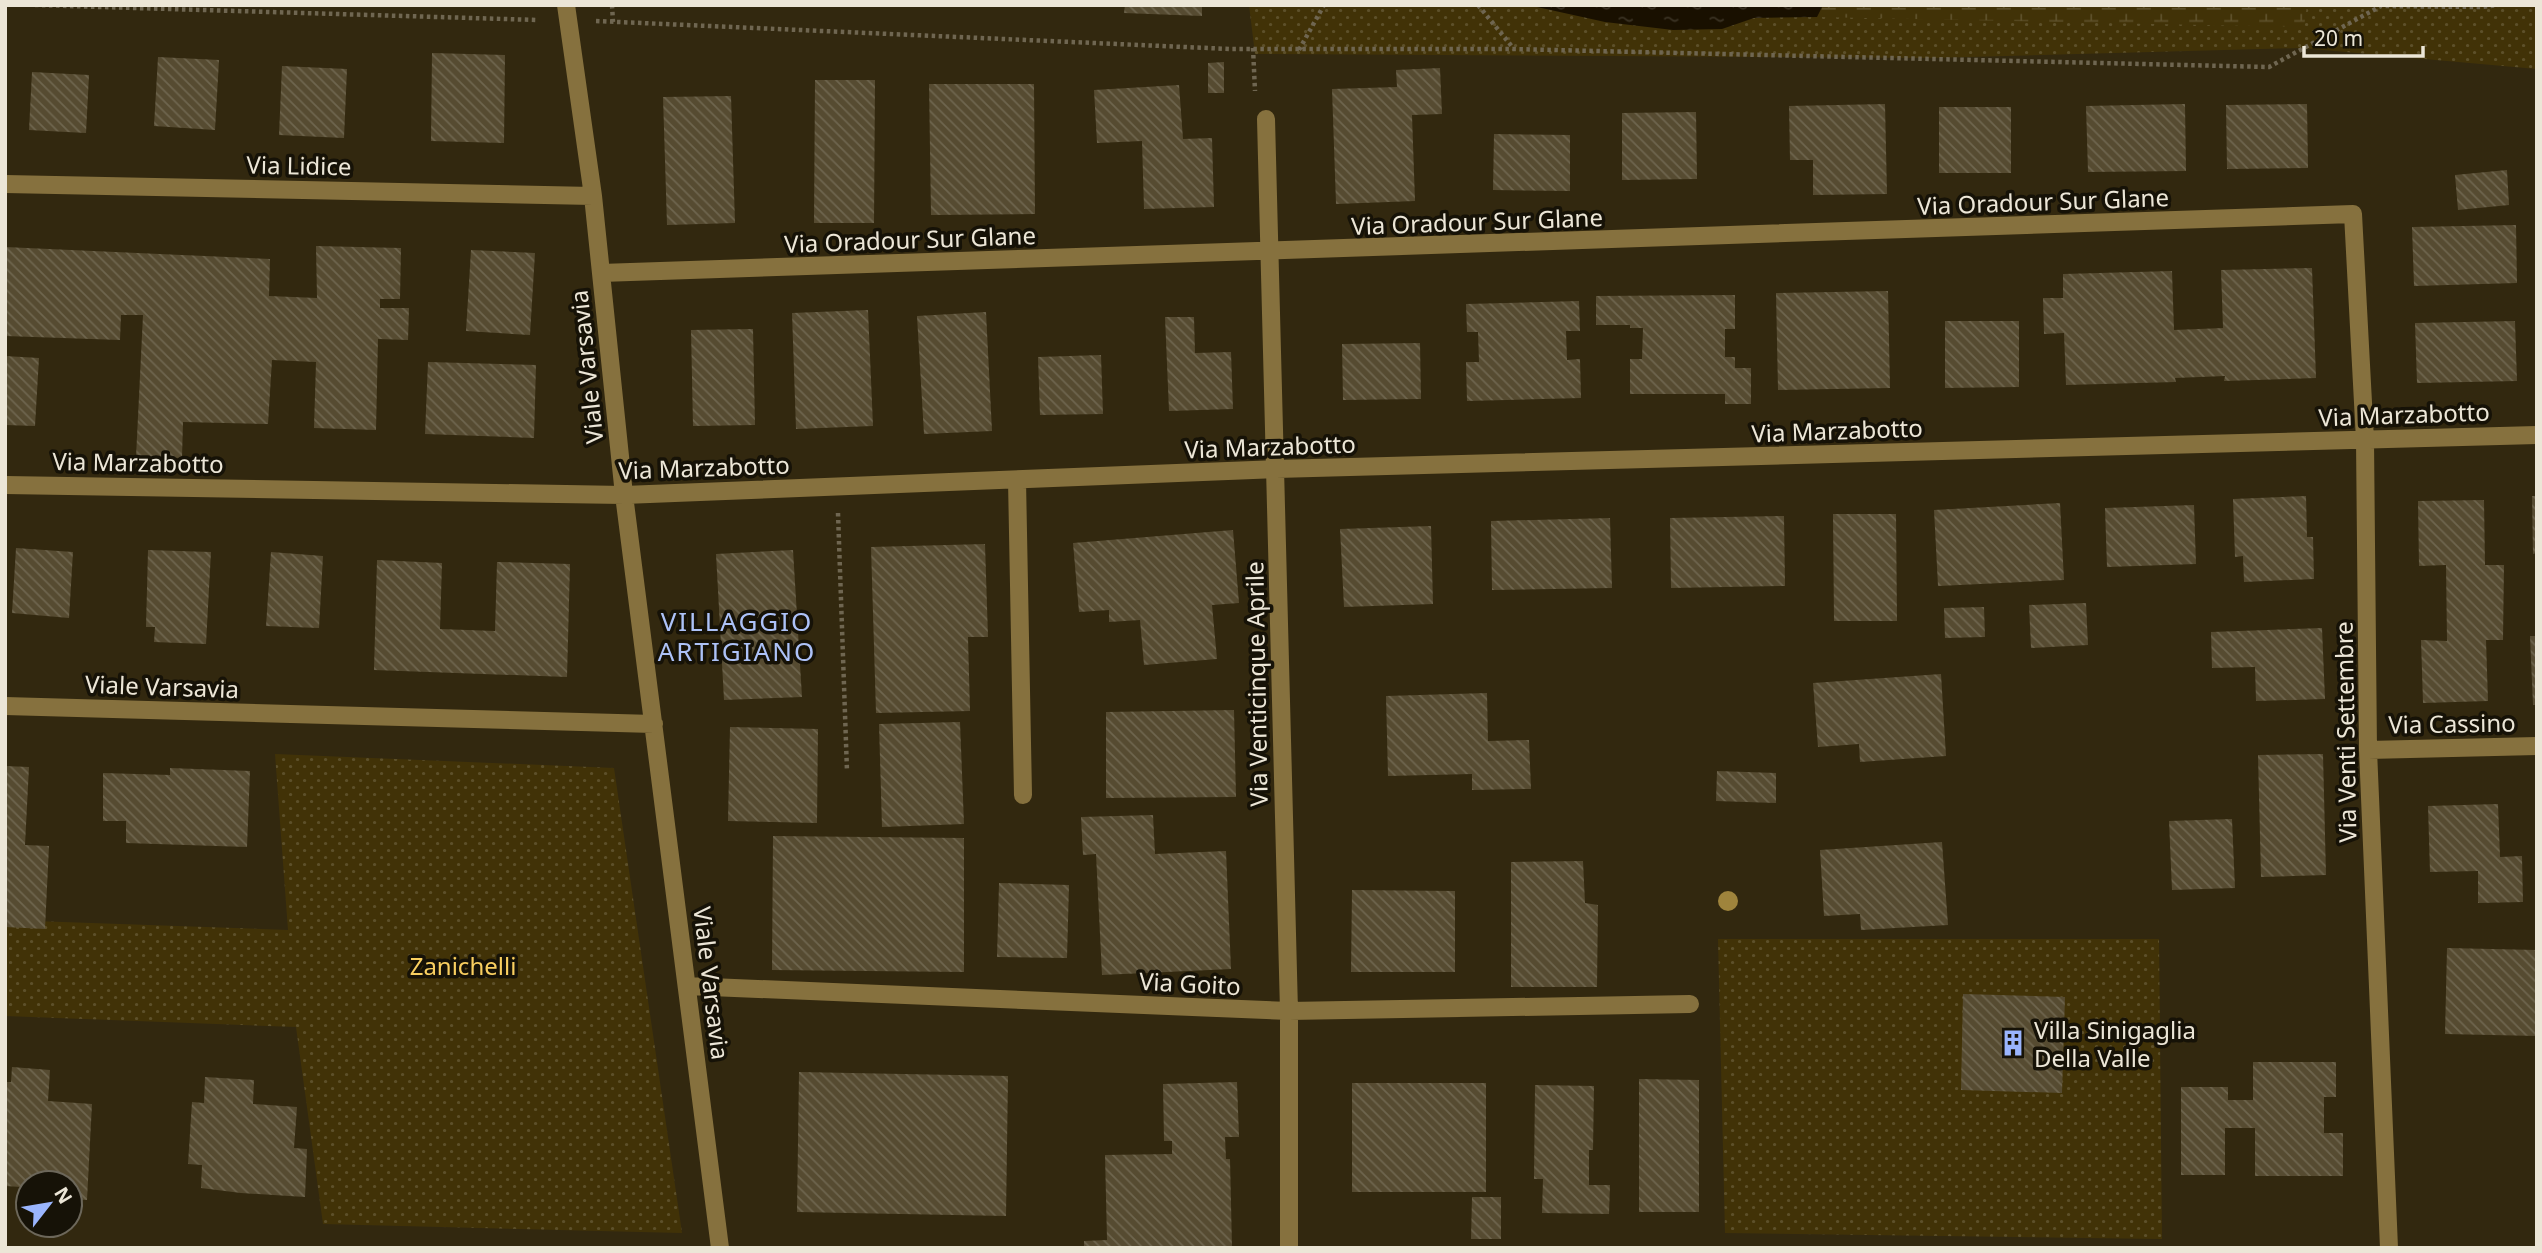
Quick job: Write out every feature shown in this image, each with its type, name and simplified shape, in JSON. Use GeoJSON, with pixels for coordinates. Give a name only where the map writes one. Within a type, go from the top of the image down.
{"type":"FeatureCollection","features":[{"type":"Feature","properties":{"kind":"street","name":"Viale Varsavia"},"geometry":{"type":"LineString","coordinates":[[567,13],[593,196],[624,495],[720,1248]]}},
{"type":"Feature","properties":{"kind":"street","name":"Via Venticinque Aprile"},"geometry":{"type":"LineString","coordinates":[[1266,119],[1289,1012],[1289,1248]]}},
{"type":"Feature","properties":{"kind":"street","name":"Via Lidice"},"geometry":{"type":"LineString","coordinates":[[5,184],[593,196]]}},
{"type":"Feature","properties":{"kind":"street","name":"Via Oradour Sur Glane"},"geometry":{"type":"LineString","coordinates":[[601,273],[2353,214]]}},
{"type":"Feature","properties":{"kind":"street","name":"Via Venti Settembre"},"geometry":{"type":"LineString","coordinates":[[2353,214],[2365,440],[2368,750],[2389,1248]]}},
{"type":"Feature","properties":{"kind":"street","name":"Via Marzabotto"},"geometry":{"type":"LineString","coordinates":[[5,485],[624,495],[1276,469],[2537,435]]}},
{"type":"Feature","properties":{"kind":"street"},"geometry":{"type":"LineString","coordinates":[[1017,480],[1023,795]]}},
{"type":"Feature","properties":{"kind":"street","name":"Viale Varsavia"},"geometry":{"type":"LineString","coordinates":[[5,706],[653,724]]}},
{"type":"Feature","properties":{"kind":"street","name":"Via Cassino"},"geometry":{"type":"LineString","coordinates":[[2368,750],[2537,746]]}},
{"type":"Feature","properties":{"kind":"street","name":"Via Goito"},"geometry":{"type":"LineString","coordinates":[[687,986],[1289,1012],[1690,1004]]}},
{"type":"Feature","properties":{"kind":"path"},"geometry":{"type":"LineString","coordinates":[[35,5],[567,13],[613,22],[1216,49],[1514,49],[2269,67],[2381,6],[2498,5]]}},
{"type":"Feature","properties":{"kind":"path"},"geometry":{"type":"LineString","coordinates":[[612,5],[613,22]]}},
{"type":"Feature","properties":{"kind":"path"},"geometry":{"type":"LineString","coordinates":[[1299,51],[1324,5]]}},
{"type":"Feature","properties":{"kind":"path"},"geometry":{"type":"LineString","coordinates":[[1478,5],[1514,49]]}},
{"type":"Feature","properties":{"kind":"path"},"geometry":{"type":"LineString","coordinates":[[1253,48],[1256,110],[1266,119]]}},
{"type":"Feature","properties":{"kind":"path"},"geometry":{"type":"LineString","coordinates":[[838,512],[847,771]]}},
{"type":"Feature","properties":{"kind":"green space"},"geometry":{"type":"Polygon","coordinates":[[[1249,5],[2537,5],[2537,69],[2301,48],[1932,58],[1255,54],[1249,5]]]}},
{"type":"Feature","properties":{"kind":"green space"},"geometry":{"type":"Polygon","coordinates":[[[1823,5],[2307,5],[2304,27],[1817,17],[1823,5]]]}},
{"type":"Feature","properties":{"kind":"green space","name":"Zanichelli"},"geometry":{"type":"Polygon","coordinates":[[[275,754],[614,768],[682,1233],[323,1224],[296,1027],[5,1016],[5,920],[288,930],[275,754]]]}},
{"type":"Feature","properties":{"kind":"green space"},"geometry":{"type":"Polygon","coordinates":[[[1718,939],[2159,939],[2162,1239],[1725,1233],[1718,939]]]}},
{"type":"Feature","properties":{"kind":"water"},"geometry":{"type":"Polygon","coordinates":[[[1528,5],[1823,5],[1817,17],[1754,18],[1722,29],[1673,30],[1605,22],[1528,5]]]}},
{"type":"Feature","properties":{"kind":"building"},"geometry":{"type":"Polygon","coordinates":[[[1125,5],[1202,5],[1202,16],[1124,13],[1125,5]]]}},
{"type":"Feature","properties":{"kind":"building"},"geometry":{"type":"Polygon","coordinates":[[[432,53],[505,55],[504,143],[431,141],[432,53]]]}},
{"type":"Feature","properties":{"kind":"building"},"geometry":{"type":"Polygon","coordinates":[[[158,57],[219,60],[215,130],[154,126],[158,57]]]}},
{"type":"Feature","properties":{"kind":"building"},"geometry":{"type":"Polygon","coordinates":[[[1224,62],[1224,93],[1208,93],[1208,63],[1224,62]]]}},
{"type":"Feature","properties":{"kind":"building"},"geometry":{"type":"Polygon","coordinates":[[[282,66],[347,69],[344,138],[279,135],[282,66]]]}},
{"type":"Feature","properties":{"kind":"building"},"geometry":{"type":"Polygon","coordinates":[[[1440,68],[1442,114],[1412,115],[1415,201],[1336,204],[1332,89],[1397,87],[1396,70],[1440,68]]]}},
{"type":"Feature","properties":{"kind":"building"},"geometry":{"type":"Polygon","coordinates":[[[32,72],[89,75],[86,133],[29,130],[32,72]]]}},
{"type":"Feature","properties":{"kind":"building"},"geometry":{"type":"Polygon","coordinates":[[[815,80],[875,80],[874,223],[814,223],[815,80]]]}},
{"type":"Feature","properties":{"kind":"building"},"geometry":{"type":"Polygon","coordinates":[[[929,84],[1034,84],[1035,214],[931,215],[929,84]]]}},
{"type":"Feature","properties":{"kind":"building"},"geometry":{"type":"Polygon","coordinates":[[[1179,85],[1183,139],[1212,138],[1214,207],[1144,209],[1142,141],[1097,143],[1094,90],[1179,85]]]}},
{"type":"Feature","properties":{"kind":"building"},"geometry":{"type":"Polygon","coordinates":[[[731,96],[735,223],[667,225],[663,97],[731,96]]]}},
{"type":"Feature","properties":{"kind":"building"},"geometry":{"type":"Polygon","coordinates":[[[1885,104],[1887,194],[1813,195],[1813,160],[1790,160],[1789,106],[1885,104]]]}},
{"type":"Feature","properties":{"kind":"building"},"geometry":{"type":"Polygon","coordinates":[[[2185,104],[2186,171],[2088,172],[2086,106],[2185,104]]]}},
{"type":"Feature","properties":{"kind":"building"},"geometry":{"type":"Polygon","coordinates":[[[2307,104],[2308,168],[2227,169],[2226,105],[2307,104]]]}},
{"type":"Feature","properties":{"kind":"building"},"geometry":{"type":"Polygon","coordinates":[[[1939,107],[2011,107],[2011,173],[1939,173],[1939,107]]]}},
{"type":"Feature","properties":{"kind":"building"},"geometry":{"type":"Polygon","coordinates":[[[1696,112],[1697,179],[1622,180],[1622,113],[1696,112]]]}},
{"type":"Feature","properties":{"kind":"building"},"geometry":{"type":"Polygon","coordinates":[[[1494,134],[1570,135],[1570,191],[1493,190],[1494,134]]]}},
{"type":"Feature","properties":{"kind":"building"},"geometry":{"type":"Polygon","coordinates":[[[2507,170],[2509,205],[2458,210],[2455,175],[2507,170]]]}},
{"type":"Feature","properties":{"kind":"building"},"geometry":{"type":"Polygon","coordinates":[[[2516,225],[2517,283],[2414,286],[2412,227],[2516,225]]]}},
{"type":"Feature","properties":{"kind":"building"},"geometry":{"type":"Polygon","coordinates":[[[316,246],[401,248],[400,299],[380,299],[380,308],[409,308],[408,340],[378,339],[376,430],[314,428],[316,362],[272,360],[268,424],[183,422],[182,458],[136,457],[143,315],[121,315],[120,340],[5,336],[5,247],[270,259],[269,296],[317,298],[316,246]]]}},
{"type":"Feature","properties":{"kind":"building"},"geometry":{"type":"Polygon","coordinates":[[[471,250],[535,253],[530,335],[466,331],[471,250]]]}},
{"type":"Feature","properties":{"kind":"building"},"geometry":{"type":"Polygon","coordinates":[[[2312,268],[2316,378],[2224,381],[2225,376],[2175,378],[2176,382],[2066,385],[2064,333],[2044,334],[2043,298],[2063,298],[2063,274],[2172,271],[2174,330],[2223,328],[2221,270],[2312,268]]]}},
{"type":"Feature","properties":{"kind":"building"},"geometry":{"type":"Polygon","coordinates":[[[1888,291],[1890,388],[1778,390],[1776,293],[1888,291]]]}},
{"type":"Feature","properties":{"kind":"building"},"geometry":{"type":"Polygon","coordinates":[[[1735,295],[1735,329],[1725,329],[1725,357],[1735,357],[1735,368],[1751,368],[1751,404],[1725,404],[1725,394],[1630,394],[1630,359],[1642,359],[1643,328],[1630,328],[1630,325],[1596,325],[1596,296],[1735,295]]]}},
{"type":"Feature","properties":{"kind":"building"},"geometry":{"type":"Polygon","coordinates":[[[1579,301],[1580,331],[1566,331],[1567,360],[1580,359],[1581,398],[1467,401],[1466,362],[1479,362],[1478,332],[1467,332],[1466,304],[1579,301]]]}},
{"type":"Feature","properties":{"kind":"building"},"geometry":{"type":"Polygon","coordinates":[[[868,310],[873,426],[796,429],[792,313],[868,310]]]}},
{"type":"Feature","properties":{"kind":"building"},"geometry":{"type":"Polygon","coordinates":[[[986,312],[992,431],[924,434],[917,316],[986,312]]]}},
{"type":"Feature","properties":{"kind":"building"},"geometry":{"type":"Polygon","coordinates":[[[1165,317],[1194,317],[1195,353],[1231,352],[1233,409],[1169,411],[1165,317]]]}},
{"type":"Feature","properties":{"kind":"building"},"geometry":{"type":"Polygon","coordinates":[[[1945,321],[2019,321],[2019,387],[1945,388],[1945,321]]]}},
{"type":"Feature","properties":{"kind":"building"},"geometry":{"type":"Polygon","coordinates":[[[2515,321],[2517,381],[2417,383],[2415,323],[2515,321]]]}},
{"type":"Feature","properties":{"kind":"building"},"geometry":{"type":"Polygon","coordinates":[[[753,329],[755,425],[693,426],[691,330],[753,329]]]}},
{"type":"Feature","properties":{"kind":"building"},"geometry":{"type":"Polygon","coordinates":[[[1420,343],[1421,399],[1343,400],[1342,344],[1420,343]]]}},
{"type":"Feature","properties":{"kind":"building"},"geometry":{"type":"Polygon","coordinates":[[[1101,355],[1103,414],[1040,415],[1038,357],[1101,355]]]}},
{"type":"Feature","properties":{"kind":"building"},"geometry":{"type":"Polygon","coordinates":[[[5,356],[39,358],[35,426],[5,425],[5,356]]]}},
{"type":"Feature","properties":{"kind":"building"},"geometry":{"type":"Polygon","coordinates":[[[428,362],[536,365],[534,438],[425,434],[428,362]]]}},
{"type":"Feature","properties":{"kind":"building"},"geometry":{"type":"Polygon","coordinates":[[[2306,496],[2307,537],[2313,537],[2314,579],[2244,582],[2243,556],[2235,557],[2233,499],[2306,496]]]}},
{"type":"Feature","properties":{"kind":"building"},"geometry":{"type":"Polygon","coordinates":[[[2532,496],[2537,496],[2537,553],[2533,554],[2532,496]]]}},
{"type":"Feature","properties":{"kind":"building"},"geometry":{"type":"Polygon","coordinates":[[[2484,500],[2485,565],[2504,565],[2503,640],[2486,640],[2488,701],[2423,703],[2421,640],[2447,641],[2446,565],[2419,566],[2418,501],[2484,500]]]}},
{"type":"Feature","properties":{"kind":"building"},"geometry":{"type":"Polygon","coordinates":[[[2060,503],[2064,580],[1938,586],[1934,510],[2060,503]]]}},
{"type":"Feature","properties":{"kind":"building"},"geometry":{"type":"Polygon","coordinates":[[[2194,505],[2196,564],[2107,567],[2105,508],[2194,505]]]}},
{"type":"Feature","properties":{"kind":"building"},"geometry":{"type":"Polygon","coordinates":[[[1833,514],[1896,514],[1897,621],[1834,621],[1833,514]]]}},
{"type":"Feature","properties":{"kind":"building"},"geometry":{"type":"Polygon","coordinates":[[[1784,516],[1785,586],[1671,588],[1670,518],[1784,516]]]}},
{"type":"Feature","properties":{"kind":"building"},"geometry":{"type":"Polygon","coordinates":[[[1610,518],[1612,588],[1492,590],[1491,521],[1610,518]]]}},
{"type":"Feature","properties":{"kind":"building"},"geometry":{"type":"Polygon","coordinates":[[[1431,526],[1433,604],[1344,607],[1340,529],[1431,526]]]}},
{"type":"Feature","properties":{"kind":"building"},"geometry":{"type":"Polygon","coordinates":[[[1233,530],[1239,603],[1212,605],[1217,659],[1144,665],[1140,620],[1109,622],[1109,610],[1079,612],[1073,543],[1233,530]]]}},
{"type":"Feature","properties":{"kind":"building"},"geometry":{"type":"Polygon","coordinates":[[[985,544],[988,637],[968,637],[970,711],[876,713],[871,547],[985,544]]]}},
{"type":"Feature","properties":{"kind":"building"},"geometry":{"type":"Polygon","coordinates":[[[16,548],[73,552],[69,618],[12,613],[16,548]]]}},
{"type":"Feature","properties":{"kind":"building"},"geometry":{"type":"Polygon","coordinates":[[[148,550],[211,552],[206,644],[154,642],[155,627],[146,627],[148,550]]]}},
{"type":"Feature","properties":{"kind":"building"},"geometry":{"type":"Polygon","coordinates":[[[793,550],[802,697],[724,700],[716,554],[793,550]]]}},
{"type":"Feature","properties":{"kind":"building"},"geometry":{"type":"Polygon","coordinates":[[[271,552],[323,556],[319,628],[266,626],[271,552]]]}},
{"type":"Feature","properties":{"kind":"building"},"geometry":{"type":"Polygon","coordinates":[[[377,560],[442,563],[440,629],[495,631],[497,562],[570,564],[567,677],[374,670],[377,560]]]}},
{"type":"Feature","properties":{"kind":"building"},"geometry":{"type":"Polygon","coordinates":[[[2086,603],[2088,645],[2031,648],[2029,605],[2086,603]]]}},
{"type":"Feature","properties":{"kind":"building"},"geometry":{"type":"Polygon","coordinates":[[[1984,607],[1985,637],[1945,638],[1944,608],[1984,607]]]}},
{"type":"Feature","properties":{"kind":"building"},"geometry":{"type":"Polygon","coordinates":[[[2322,628],[2325,699],[2256,701],[2255,667],[2212,668],[2211,632],[2322,628]]]}},
{"type":"Feature","properties":{"kind":"building"},"geometry":{"type":"Polygon","coordinates":[[[2530,636],[2537,636],[2537,705],[2533,705],[2530,636]]]}},
{"type":"Feature","properties":{"kind":"building"},"geometry":{"type":"Polygon","coordinates":[[[1941,674],[1946,756],[1860,762],[1859,744],[1818,747],[1813,683],[1941,674]]]}},
{"type":"Feature","properties":{"kind":"building"},"geometry":{"type":"Polygon","coordinates":[[[1487,693],[1488,741],[1529,740],[1531,789],[1472,790],[1472,774],[1388,776],[1386,696],[1487,693]]]}},
{"type":"Feature","properties":{"kind":"building"},"geometry":{"type":"Polygon","coordinates":[[[1234,710],[1236,797],[1106,798],[1106,712],[1234,710]]]}},
{"type":"Feature","properties":{"kind":"building"},"geometry":{"type":"Polygon","coordinates":[[[960,722],[964,824],[882,827],[879,724],[960,722]]]}},
{"type":"Feature","properties":{"kind":"building"},"geometry":{"type":"Polygon","coordinates":[[[730,727],[818,729],[817,823],[728,821],[730,727]]]}},
{"type":"Feature","properties":{"kind":"building"},"geometry":{"type":"Polygon","coordinates":[[[2323,754],[2326,875],[2261,877],[2258,755],[2323,754]]]}},
{"type":"Feature","properties":{"kind":"building"},"geometry":{"type":"Polygon","coordinates":[[[5,766],[29,767],[25,845],[49,846],[45,929],[5,927],[5,766]]]}},
{"type":"Feature","properties":{"kind":"building"},"geometry":{"type":"Polygon","coordinates":[[[170,768],[250,771],[247,847],[126,843],[126,821],[103,821],[103,773],[170,775],[170,768]]]}},
{"type":"Feature","properties":{"kind":"building"},"geometry":{"type":"Polygon","coordinates":[[[1717,771],[1776,773],[1776,803],[1716,801],[1717,771]]]}},
{"type":"Feature","properties":{"kind":"building"},"geometry":{"type":"Polygon","coordinates":[[[2498,804],[2500,857],[2522,856],[2523,902],[2478,903],[2478,871],[2430,872],[2428,806],[2498,804]]]}},
{"type":"Feature","properties":{"kind":"building"},"geometry":{"type":"Polygon","coordinates":[[[1153,815],[1155,854],[1226,851],[1231,969],[1102,975],[1096,854],[1083,855],[1081,817],[1153,815]]]}},
{"type":"Feature","properties":{"kind":"building"},"geometry":{"type":"Polygon","coordinates":[[[2232,819],[2235,888],[2172,890],[2169,821],[2232,819]]]}},
{"type":"Feature","properties":{"kind":"building"},"geometry":{"type":"Polygon","coordinates":[[[773,836],[964,838],[964,972],[772,970],[773,836]]]}},
{"type":"Feature","properties":{"kind":"building"},"geometry":{"type":"Polygon","coordinates":[[[1942,842],[1948,925],[1861,930],[1860,914],[1824,916],[1820,850],[1942,842]]]}},
{"type":"Feature","properties":{"kind":"building"},"geometry":{"type":"Polygon","coordinates":[[[1583,861],[1585,903],[1598,905],[1597,987],[1511,987],[1511,862],[1583,861]]]}},
{"type":"Feature","properties":{"kind":"building"},"geometry":{"type":"Polygon","coordinates":[[[999,883],[1069,885],[1067,958],[997,957],[999,883]]]}},
{"type":"Feature","properties":{"kind":"building"},"geometry":{"type":"Polygon","coordinates":[[[1352,890],[1455,891],[1455,972],[1351,972],[1352,890]]]}},
{"type":"Feature","properties":{"kind":"building"},"geometry":{"type":"Polygon","coordinates":[[[2447,948],[2537,950],[2537,1036],[2445,1034],[2447,948]]]}},
{"type":"Feature","properties":{"kind":"building","name":"Villa Sinigaglia Della Valle"},"geometry":{"type":"Polygon","coordinates":[[[1963,994],[2065,997],[2062,1093],[1961,1090],[1963,994]]]}},
{"type":"Feature","properties":{"kind":"building"},"geometry":{"type":"Polygon","coordinates":[[[2253,1062],[2336,1062],[2336,1097],[2324,1097],[2324,1133],[2343,1133],[2343,1176],[2255,1176],[2255,1128],[2225,1128],[2225,1175],[2181,1175],[2181,1087],[2228,1087],[2228,1100],[2253,1100],[2253,1062]]]}},
{"type":"Feature","properties":{"kind":"building"},"geometry":{"type":"Polygon","coordinates":[[[12,1067],[50,1070],[48,1101],[92,1104],[87,1200],[84,1200],[84,1169],[14,1169],[14,1187],[5,1186],[5,1082],[11,1082],[12,1067]]]}},
{"type":"Feature","properties":{"kind":"building"},"geometry":{"type":"Polygon","coordinates":[[[799,1072],[1008,1076],[1006,1216],[797,1212],[799,1072]]]}},
{"type":"Feature","properties":{"kind":"building"},"geometry":{"type":"Polygon","coordinates":[[[205,1077],[254,1080],[253,1104],[297,1107],[294,1148],[307,1149],[305,1197],[201,1188],[202,1165],[188,1164],[192,1102],[204,1103],[205,1077]]]}},
{"type":"Feature","properties":{"kind":"building"},"geometry":{"type":"Polygon","coordinates":[[[1639,1079],[1699,1080],[1699,1212],[1639,1212],[1639,1079]]]}},
{"type":"Feature","properties":{"kind":"building"},"geometry":{"type":"Polygon","coordinates":[[[1237,1082],[1239,1137],[1225,1137],[1226,1159],[1230,1159],[1232,1248],[1084,1248],[1084,1241],[1107,1240],[1105,1155],[1172,1154],[1172,1141],[1164,1141],[1163,1084],[1237,1082]]]}},
{"type":"Feature","properties":{"kind":"building"},"geometry":{"type":"Polygon","coordinates":[[[1352,1083],[1486,1083],[1486,1192],[1352,1192],[1352,1083]]]}},
{"type":"Feature","properties":{"kind":"building"},"geometry":{"type":"Polygon","coordinates":[[[1535,1085],[1594,1086],[1593,1150],[1589,1150],[1589,1185],[1610,1185],[1609,1214],[1542,1213],[1543,1179],[1534,1179],[1535,1085]]]}},
{"type":"Feature","properties":{"kind":"building"},"geometry":{"type":"Polygon","coordinates":[[[1472,1197],[1501,1197],[1501,1239],[1471,1239],[1472,1197]]]}},
{"type":"Feature","properties":{"kind":"place","name":"Villa Sinigaglia Della Valle"},"geometry":{"type":"Point","coordinates":[2013,1043]}},
{"type":"Feature","properties":{"kind":"district","name":"VILLAGGIO ARTIGIANO"},"geometry":{"type":"Point","coordinates":[737,636]}}]}
